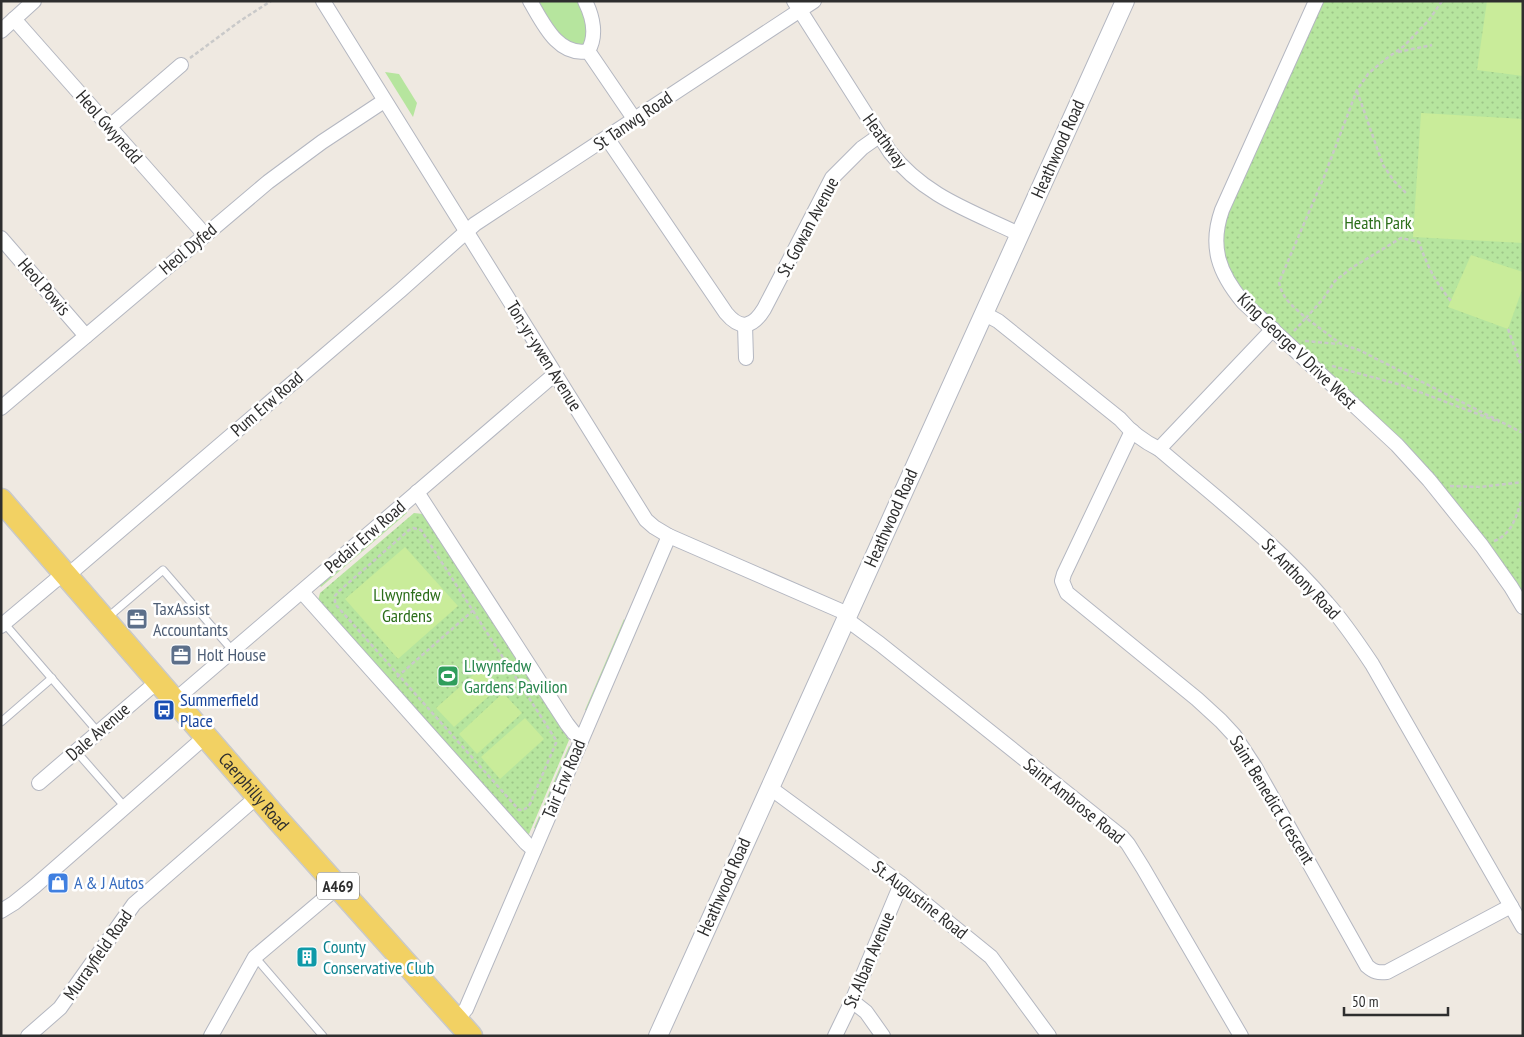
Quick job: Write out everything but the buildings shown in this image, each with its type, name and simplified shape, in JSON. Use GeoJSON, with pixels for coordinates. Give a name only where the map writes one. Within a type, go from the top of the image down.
{"type":"FeatureCollection","features":[{"type":"Feature","properties":{"kind":"main road","name":"Caerphilly Road"},"geometry":{"type":"LineString","coordinates":[[1,500],[258,796],[471,1036]]}},
{"type":"Feature","properties":{"kind":"street"},"geometry":{"type":"LineString","coordinates":[[1,31],[34,1]]}},
{"type":"Feature","properties":{"kind":"street","name":"Ton-yr-ywen Avenue"},"geometry":{"type":"LineString","coordinates":[[323,1],[638,508],[654,527],[669,536],[847,617]]}},
{"type":"Feature","properties":{"kind":"street"},"geometry":{"type":"LineString","coordinates":[[530,1],[552,37],[559,44],[570,51],[578,53],[588,52]]}},
{"type":"Feature","properties":{"kind":"street"},"geometry":{"type":"LineString","coordinates":[[585,1],[590,12],[594,36],[588,52]]}},
{"type":"Feature","properties":{"kind":"street","name":"St Tanwg Road"},"geometry":{"type":"LineString","coordinates":[[467,232],[474,224],[635,120],[797,6],[814,1]]}},
{"type":"Feature","properties":{"kind":"street","name":"Heathwood Road"},"geometry":{"type":"LineString","coordinates":[[658,1036],[1125,1]]}},
{"type":"Feature","properties":{"kind":"street","name":"King George V Drive West"},"geometry":{"type":"LineString","coordinates":[[1316,1],[1222,210],[1216,235],[1220,265],[1225,278],[1243,302],[1396,445],[1429,480],[1482,546],[1511,587],[1523,608]]}},
{"type":"Feature","properties":{"kind":"street","name":"Heathway"},"geometry":{"type":"LineString","coordinates":[[797,6],[879,136],[899,164],[938,196],[966,211],[1019,234]]}},
{"type":"Feature","properties":{"kind":"street","name":"Heol Gwynedd"},"geometry":{"type":"LineString","coordinates":[[14,19],[205,235]]}},
{"type":"Feature","properties":{"kind":"street"},"geometry":{"type":"LineString","coordinates":[[588,52],[635,120]]}},
{"type":"Feature","properties":{"kind":"street"},"geometry":{"type":"LineString","coordinates":[[110,127],[181,65]]}},
{"type":"Feature","properties":{"kind":"street","name":"Heol Dyfed"},"geometry":{"type":"LineString","coordinates":[[1,408],[268,182],[303,155],[384,101]]}},
{"type":"Feature","properties":{"kind":"street","name":"St. Gowan Avenue"},"geometry":{"type":"LineString","coordinates":[[745,325],[758,317],[764,309],[832,178],[862,148],[879,136]]}},
{"type":"Feature","properties":{"kind":"street"},"geometry":{"type":"LineString","coordinates":[[607,138],[726,314],[733,321],[745,325],[746,358]]}},
{"type":"Feature","properties":{"kind":"street","name":"Pum Erw Road"},"geometry":{"type":"LineString","coordinates":[[2,624],[65,574],[467,232]]}},
{"type":"Feature","properties":{"kind":"street","name":"Heol Powis"},"geometry":{"type":"LineString","coordinates":[[1,238],[86,336]]}},
{"type":"Feature","properties":{"kind":"street","name":"St. Anthony Road"},"geometry":{"type":"LineString","coordinates":[[983,313],[998,321],[1148,443],[1159,448],[1264,540],[1312,586],[1346,627],[1372,664],[1523,927]]}},
{"type":"Feature","properties":{"kind":"street"},"geometry":{"type":"LineString","coordinates":[[1159,448],[1273,329]]}},
{"type":"Feature","properties":{"kind":"street","name":"Pedair Erw Road"},"geometry":{"type":"LineString","coordinates":[[175,700],[554,374]]}},
{"type":"Feature","properties":{"kind":"street","name":"Saint Benedict Crescent"},"geometry":{"type":"LineString","coordinates":[[1132,430],[1064,574],[1062,581],[1067,593],[1197,699],[1222,721],[1234,735],[1255,766],[1367,966],[1372,971],[1377,973],[1387,972],[1511,906]]}},
{"type":"Feature","properties":{"kind":"street"},"geometry":{"type":"LineString","coordinates":[[417,492],[567,724],[574,733],[582,738]]}},
{"type":"Feature","properties":{"kind":"street","name":"Tair Erw Road"},"geometry":{"type":"LineString","coordinates":[[457,1019],[466,1009],[669,536]]}},
{"type":"Feature","properties":{"kind":"street"},"geometry":{"type":"LineString","coordinates":[[302,592],[534,850]]}},
{"type":"Feature","properties":{"kind":"street","name":"Saint Ambrose Road"},"geometry":{"type":"LineString","coordinates":[[847,617],[1122,837],[1143,868],[1241,1036]]}},
{"type":"Feature","properties":{"kind":"street","name":"Dale Avenue"},"geometry":{"type":"LineString","coordinates":[[39,784],[158,681]]}},
{"type":"Feature","properties":{"kind":"street"},"geometry":{"type":"LineString","coordinates":[[1,910],[14,903],[30,890],[206,736]]}},
{"type":"Feature","properties":{"kind":"street","name":"St. Augustine Road"},"geometry":{"type":"LineString","coordinates":[[769,787],[901,884],[991,957],[1049,1036]]}},
{"type":"Feature","properties":{"kind":"street","name":"Murrayfield Road"},"geometry":{"type":"LineString","coordinates":[[28,1036],[60,1008],[134,904],[258,796]]}},
{"type":"Feature","properties":{"kind":"street","name":"St. Alban Avenue"},"geometry":{"type":"LineString","coordinates":[[835,1036],[852,1001],[901,884]]}},
{"type":"Feature","properties":{"kind":"street"},"geometry":{"type":"LineString","coordinates":[[211,1036],[255,957],[339,886]]}},
{"type":"Feature","properties":{"kind":"street"},"geometry":{"type":"LineString","coordinates":[[852,1001],[866,1012],[883,1036]]}},
{"type":"Feature","properties":{"kind":"lane"},"geometry":{"type":"LineString","coordinates":[[105,620],[163,570],[232,651]]}},
{"type":"Feature","properties":{"kind":"lane"},"geometry":{"type":"LineString","coordinates":[[2,624],[98,732]]}},
{"type":"Feature","properties":{"kind":"lane"},"geometry":{"type":"LineString","coordinates":[[1,722],[52,678]]}},
{"type":"Feature","properties":{"kind":"lane"},"geometry":{"type":"LineString","coordinates":[[76,751],[125,807]]}},
{"type":"Feature","properties":{"kind":"lane"},"geometry":{"type":"LineString","coordinates":[[255,957],[323,1036]]}},
{"type":"Feature","properties":{"kind":"path"},"geometry":{"type":"LineString","coordinates":[[181,65],[240,21],[271,1]]}},
{"type":"Feature","properties":{"kind":"path"},"geometry":{"type":"LineString","coordinates":[[1341,344],[1306,318],[1286,300],[1281,293],[1279,282],[1324,177],[1357,90],[1368,74],[1404,46],[1429,20],[1442,1]]}},
{"type":"Feature","properties":{"kind":"path"},"geometry":{"type":"LineString","coordinates":[[1394,53],[1432,45]]}},
{"type":"Feature","properties":{"kind":"path"},"geometry":{"type":"LineString","coordinates":[[1357,90],[1383,165],[1394,181],[1407,194]]}},
{"type":"Feature","properties":{"kind":"path"},"geometry":{"type":"LineString","coordinates":[[1311,346],[1293,332],[1324,299],[1335,281],[1353,267],[1401,238],[1418,242],[1426,263],[1451,301]]}},
{"type":"Feature","properties":{"kind":"path"},"geometry":{"type":"LineString","coordinates":[[1508,329],[1523,371]]}},
{"type":"Feature","properties":{"kind":"path"},"geometry":{"type":"LineString","coordinates":[[1305,341],[1341,344],[1359,350],[1523,434]]}},
{"type":"Feature","properties":{"kind":"path"},"geometry":{"type":"LineString","coordinates":[[1342,374],[1330,365],[1401,385],[1500,422]]}},
{"type":"Feature","properties":{"kind":"path"},"geometry":{"type":"LineString","coordinates":[[1448,485],[1481,487],[1523,482]]}},
{"type":"Feature","properties":{"kind":"path"},"geometry":{"type":"LineString","coordinates":[[1482,546],[1502,537],[1512,528],[1523,496]]}},
{"type":"Feature","properties":{"kind":"path"},"geometry":{"type":"LineString","coordinates":[[413,528],[421,530],[556,740],[528,808],[519,810],[399,676],[334,600],[338,592],[413,528]]}},
{"type":"Feature","properties":{"kind":"path"},"geometry":{"type":"LineString","coordinates":[[395,679],[482,604]]}},
{"type":"Feature","properties":{"kind":"green space"},"geometry":{"type":"Polygon","coordinates":[[[534,1],[579,1],[587,23],[587,35],[583,45],[567,42],[554,31],[534,1]]]}},
{"type":"Feature","properties":{"kind":"green space","name":"Heath Park"},"geometry":{"type":"Polygon","coordinates":[[[1320,1],[1523,1],[1523,600],[1481,538],[1250,303],[1227,273],[1220,231],[1320,1]]]}},
{"type":"Feature","properties":{"kind":"green space"},"geometry":{"type":"Polygon","coordinates":[[[1487,1],[1523,1],[1523,76],[1477,70],[1487,1]]]}},
{"type":"Feature","properties":{"kind":"green space"},"geometry":{"type":"Polygon","coordinates":[[[385,72],[399,74],[417,103],[413,117],[385,72]]]}},
{"type":"Feature","properties":{"kind":"green space"},"geometry":{"type":"Polygon","coordinates":[[[1421,113],[1523,119],[1523,243],[1413,237],[1421,113]]]}},
{"type":"Feature","properties":{"kind":"green space"},"geometry":{"type":"Polygon","coordinates":[[[1471,255],[1523,272],[1523,287],[1508,329],[1448,307],[1471,255]]]}},
{"type":"Feature","properties":{"kind":"green space"},"geometry":{"type":"Polygon","coordinates":[[[405,510],[407,513],[321,587],[319,584],[405,510]]]}},
{"type":"Feature","properties":{"kind":"green space","name":"Llwynfedw Gardens"},"geometry":{"type":"Polygon","coordinates":[[[414,513],[423,514],[569,740],[529,834],[525,833],[318,601],[320,593],[414,513]]]}},
{"type":"Feature","properties":{"kind":"green space"},"geometry":{"type":"Polygon","coordinates":[[[405,547],[458,606],[398,659],[345,599],[405,547]]]}},
{"type":"Feature","properties":{"kind":"green space"},"geometry":{"type":"Polygon","coordinates":[[[624,619],[626,622],[587,711],[585,710],[624,619]]]}},
{"type":"Feature","properties":{"kind":"green space"},"geometry":{"type":"Polygon","coordinates":[[[481,668],[498,688],[454,727],[436,708],[481,668]]]}},
{"type":"Feature","properties":{"kind":"green space"},"geometry":{"type":"Polygon","coordinates":[[[503,693],[522,713],[477,754],[459,734],[503,693]]]}},
{"type":"Feature","properties":{"kind":"green space"},"geometry":{"type":"Polygon","coordinates":[[[525,718],[544,739],[500,779],[481,757],[525,718]]]}},
{"type":"Feature","properties":{"kind":"green space"},"geometry":{"type":"Polygon","coordinates":[[[569,746],[572,748],[537,829],[534,828],[569,746]]]}},
{"type":"Feature","properties":{"kind":"place","name":"TaxAssist Accountants"},"geometry":{"type":"Point","coordinates":[137,619]}},
{"type":"Feature","properties":{"kind":"place","name":"Holt House"},"geometry":{"type":"Point","coordinates":[181,655]}},
{"type":"Feature","properties":{"kind":"place","name":"Llwynfedw Gardens Pavilion"},"geometry":{"type":"Point","coordinates":[448,676]}},
{"type":"Feature","properties":{"kind":"place","name":"Summerfield Place"},"geometry":{"type":"Point","coordinates":[164,710]}},
{"type":"Feature","properties":{"kind":"place","name":"A & J Autos"},"geometry":{"type":"Point","coordinates":[58,883]}},
{"type":"Feature","properties":{"kind":"place","name":"County Conservative Club"},"geometry":{"type":"Point","coordinates":[307,957]}}]}
